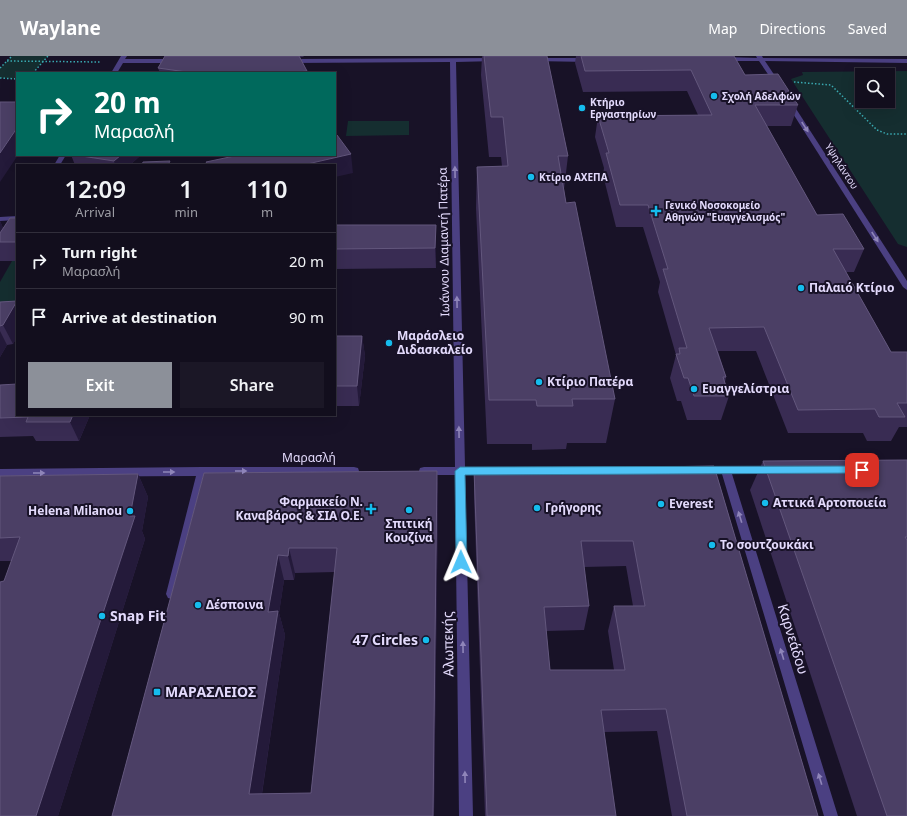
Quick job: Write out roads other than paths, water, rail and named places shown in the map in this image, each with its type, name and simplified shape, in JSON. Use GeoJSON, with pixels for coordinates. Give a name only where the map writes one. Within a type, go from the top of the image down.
{"type":"FeatureCollection","features":[{"type":"Feature","properties":{"kind":"street"},"geometry":{"type":"LineString","coordinates":[[284,61],[323,58],[505,60]]}},
{"type":"Feature","properties":{"kind":"street"},"geometry":{"type":"LineString","coordinates":[[714,59],[760,58],[907,61]]}},
{"type":"Feature","properties":{"kind":"street","name":"Υψηλάντου"},"geometry":{"type":"LineString","coordinates":[[760,58],[907,287]]}},
{"type":"Feature","properties":{"kind":"street"},"geometry":{"type":"LineString","coordinates":[[115,72],[122,60],[183,61]]}},
{"type":"Feature","properties":{"kind":"street","name":"Ιωάννου Διαμαντή Πατέρα"},"geometry":{"type":"LineString","coordinates":[[453,60],[460,471]]}},
{"type":"Feature","properties":{"kind":"street"},"geometry":{"type":"LineString","coordinates":[[528,60],[596,60]]}},
{"type":"Feature","properties":{"kind":"street"},"geometry":{"type":"LineString","coordinates":[[0,219],[16,218]]}},
{"type":"Feature","properties":{"kind":"street"},"geometry":{"type":"LineString","coordinates":[[695,470],[782,470]]}},
{"type":"Feature","properties":{"kind":"street","name":"Καρνεάδου"},"geometry":{"type":"LineString","coordinates":[[726,470],[831,816]]}},
{"type":"Feature","properties":{"kind":"street"},"geometry":{"type":"LineString","coordinates":[[169,604],[202,471]]}},
{"type":"Feature","properties":{"kind":"street","name":"Μαρασλή"},"geometry":{"type":"LineString","coordinates":[[0,473],[366,471]]}},
{"type":"Feature","properties":{"kind":"street"},"geometry":{"type":"LineString","coordinates":[[413,471],[499,471]]}},
{"type":"Feature","properties":{"kind":"street","name":"Αλωπεκής"},"geometry":{"type":"LineString","coordinates":[[460,471],[466,816]]}},
{"type":"Feature","properties":{"kind":"place","name":"Σχολή Αδελφών"},"geometry":{"type":"Point","coordinates":[714,96]}},
{"type":"Feature","properties":{"kind":"place","name":"Κτήριο Εργαστηρίων"},"geometry":{"type":"Point","coordinates":[582,108]}},
{"type":"Feature","properties":{"kind":"place","name":"Κτίριο ΑΧΕΠΑ"},"geometry":{"type":"Point","coordinates":[531,177]}},
{"type":"Feature","properties":{"kind":"place","name":"Γενικό Νοσοκομείο Αθηνών \"Ευαγγελισμός\""},"geometry":{"type":"Point","coordinates":[656,211]}},
{"type":"Feature","properties":{"kind":"place","name":"Παλαιό Κτίριο"},"geometry":{"type":"Point","coordinates":[801,288]}},
{"type":"Feature","properties":{"kind":"place","name":"Μαράσλειο Διδασκαλείο"},"geometry":{"type":"Point","coordinates":[389,343]}},
{"type":"Feature","properties":{"kind":"place","name":"Κτίριο Πατέρα"},"geometry":{"type":"Point","coordinates":[539,382]}},
{"type":"Feature","properties":{"kind":"place","name":"Ευαγγελίστρια"},"geometry":{"type":"Point","coordinates":[694,389]}},
{"type":"Feature","properties":{"kind":"place","name":"Αττικά Αρτοποιεία"},"geometry":{"type":"Point","coordinates":[765,503]}},
{"type":"Feature","properties":{"kind":"place","name":"Everest"},"geometry":{"type":"Point","coordinates":[661,504]}},
{"type":"Feature","properties":{"kind":"place","name":"Γρήγορης"},"geometry":{"type":"Point","coordinates":[537,508]}},
{"type":"Feature","properties":{"kind":"place","name":"Φαρμακείο Ν. Καναβάρος & ΣΙΑ Ο.Ε."},"geometry":{"type":"Point","coordinates":[371,509]}},
{"type":"Feature","properties":{"kind":"place","name":"Σπιτική Κουζίνα"},"geometry":{"type":"Point","coordinates":[409,510]}},
{"type":"Feature","properties":{"kind":"place","name":"Helena Milanou"},"geometry":{"type":"Point","coordinates":[130,511]}},
{"type":"Feature","properties":{"kind":"place","name":"Το σουτζουκάκι"},"geometry":{"type":"Point","coordinates":[712,545]}},
{"type":"Feature","properties":{"kind":"place","name":"Δέσποινα"},"geometry":{"type":"Point","coordinates":[198,605]}},
{"type":"Feature","properties":{"kind":"place","name":"Snap Fit"},"geometry":{"type":"Point","coordinates":[102,616]}},
{"type":"Feature","properties":{"kind":"place","name":"47 Circles"},"geometry":{"type":"Point","coordinates":[426,640]}},
{"type":"Feature","properties":{"kind":"place","name":"ΜΑΡΑΣΛΕΙΟΣ"},"geometry":{"type":"Point","coordinates":[157,692]}}]}
